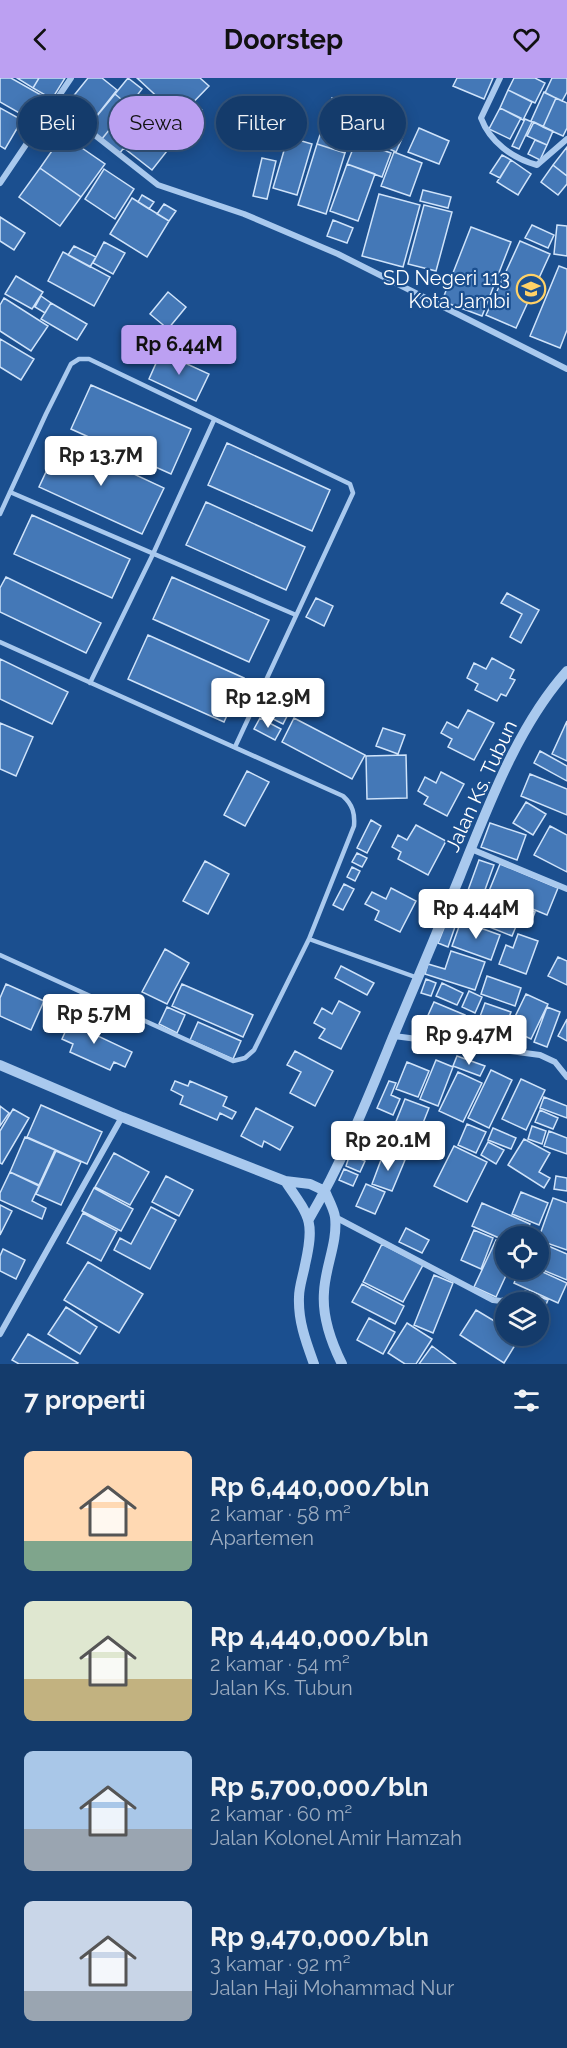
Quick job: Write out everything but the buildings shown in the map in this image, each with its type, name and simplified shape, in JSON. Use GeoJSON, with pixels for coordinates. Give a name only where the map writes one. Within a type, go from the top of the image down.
{"type":"FeatureCollection","features":[{"type":"Feature","properties":{"kind":"street"},"geometry":{"type":"LineString","coordinates":[[59,96],[71,78]]}},
{"type":"Feature","properties":{"kind":"street"},"geometry":{"type":"LineString","coordinates":[[500,78],[480,118],[487,133],[504,149],[537,165],[567,139]]}},
{"type":"Feature","properties":{"kind":"street"},"geometry":{"type":"LineString","coordinates":[[97,137],[158,185],[244,214],[338,254],[422,295],[489,332],[567,369]]}},
{"type":"Feature","properties":{"kind":"street"},"geometry":{"type":"LineString","coordinates":[[0,183],[22,150]]}},
{"type":"Feature","properties":{"kind":"street","name":"Jalan Ks. Tubun"},"geometry":{"type":"LineString","coordinates":[[309,1219],[325,1191],[366,1103],[471,849],[519,740],[549,691],[567,671]]}},
{"type":"Feature","properties":{"kind":"street"},"geometry":{"type":"LineString","coordinates":[[471,849],[567,889]]}},
{"type":"Feature","properties":{"kind":"street"},"geometry":{"type":"LineString","coordinates":[[394,1036],[540,1055],[555,1062],[567,1077]]}},
{"type":"Feature","properties":{"kind":"street"},"geometry":{"type":"LineString","coordinates":[[0,1065],[122,1117],[285,1181],[310,1184],[325,1191],[335,1217],[332,1251],[324,1290],[324,1306],[327,1326],[342,1364]]}},
{"type":"Feature","properties":{"kind":"street"},"geometry":{"type":"LineString","coordinates":[[0,1334],[122,1117]]}},
{"type":"Feature","properties":{"kind":"street"},"geometry":{"type":"LineString","coordinates":[[285,1181],[303,1205],[309,1219],[310,1244],[299,1294],[299,1315],[314,1364]]}},
{"type":"Feature","properties":{"kind":"street"},"geometry":{"type":"LineString","coordinates":[[335,1217],[495,1300]]}},
{"type":"Feature","properties":{"kind":"lane"},"geometry":{"type":"LineString","coordinates":[[0,514],[71,364],[79,359],[89,359],[350,484],[353,493],[235,747]]}},
{"type":"Feature","properties":{"kind":"lane"},"geometry":{"type":"LineString","coordinates":[[90,682],[153,554],[214,420]]}},
{"type":"Feature","properties":{"kind":"lane"},"geometry":{"type":"LineString","coordinates":[[10,492],[296,615]]}},
{"type":"Feature","properties":{"kind":"lane"},"geometry":{"type":"LineString","coordinates":[[0,642],[343,796],[353,808],[355,815],[354,826],[309,939],[254,1050],[245,1058],[233,1061],[0,955]]}},
{"type":"Feature","properties":{"kind":"lane"},"geometry":{"type":"LineString","coordinates":[[309,939],[418,978]]}},
{"type":"Feature","properties":{"kind":"place","name":"SD Negeri 113 Kota Jambi"},"geometry":{"type":"Point","coordinates":[531,289]}}]}
